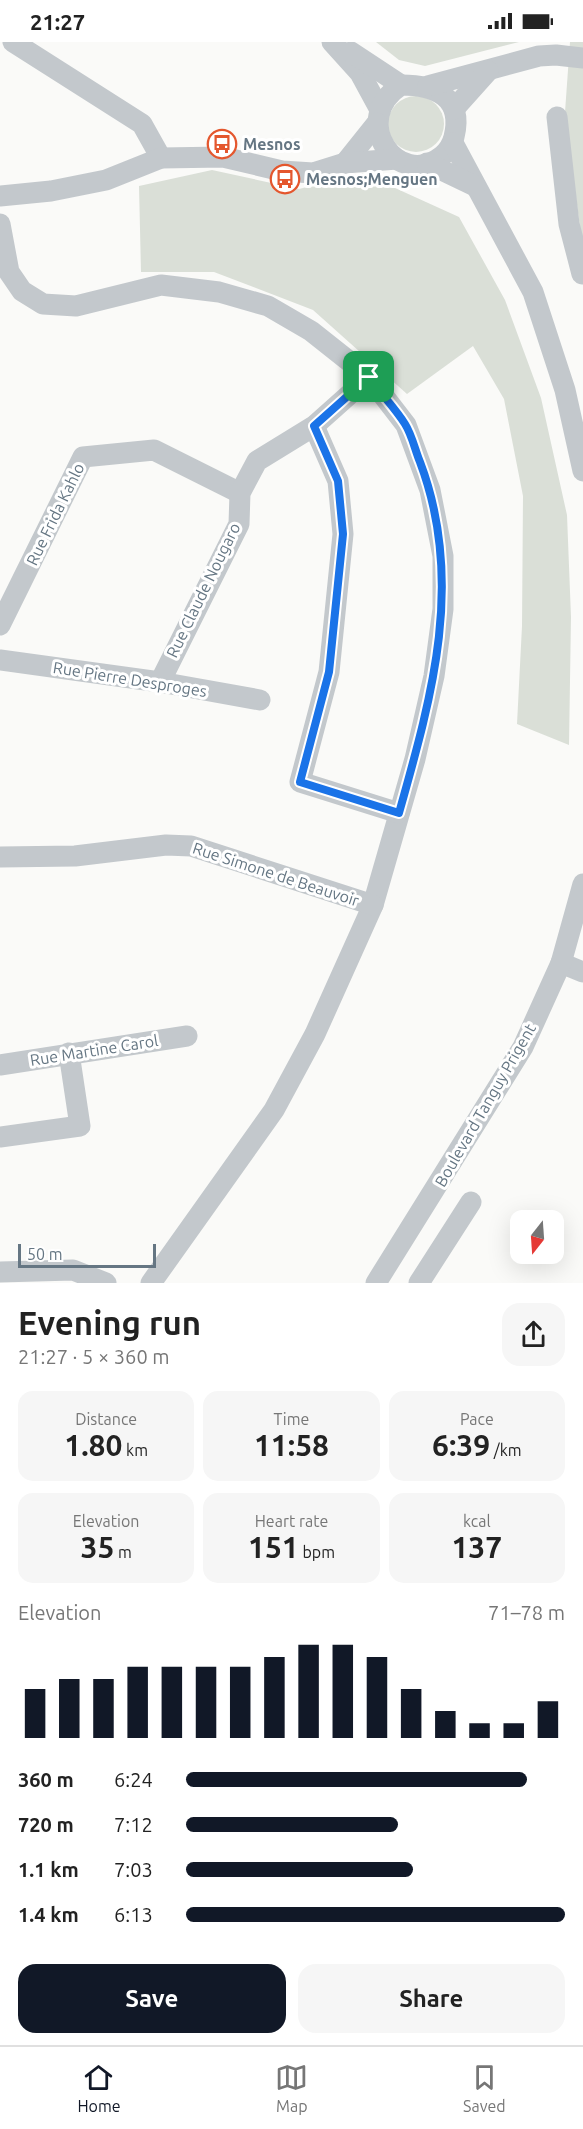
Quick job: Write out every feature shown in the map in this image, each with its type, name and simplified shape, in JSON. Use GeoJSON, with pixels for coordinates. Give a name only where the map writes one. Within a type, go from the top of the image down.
{"type":"FeatureCollection","features":[{"type":"Feature","properties":{"kind":"street"},"geometry":{"type":"LineString","coordinates":[[13,42],[142,124],[161,158]]}},
{"type":"Feature","properties":{"kind":"street"},"geometry":{"type":"LineString","coordinates":[[332,42],[360,73],[378,116],[382,144],[396,159],[406,163],[427,163],[475,186]]}},
{"type":"Feature","properties":{"kind":"street"},"geometry":{"type":"LineString","coordinates":[[337,42],[401,85],[428,86],[488,71],[500,65],[556,48],[583,58]]}},
{"type":"Feature","properties":{"kind":"street"},"geometry":{"type":"LineString","coordinates":[[454,109],[488,71]]}},
{"type":"Feature","properties":{"kind":"street"},"geometry":{"type":"LineString","coordinates":[[345,163],[378,116],[388,93],[401,85]]}},
{"type":"Feature","properties":{"kind":"street"},"geometry":{"type":"LineString","coordinates":[[427,163],[447,152],[453,142],[457,126],[454,109],[448,99],[428,86]]}},
{"type":"Feature","properties":{"kind":"street"},"geometry":{"type":"LineString","coordinates":[[557,117],[570,224],[583,279]]}},
{"type":"Feature","properties":{"kind":"street"},"geometry":{"type":"LineString","coordinates":[[453,142],[533,292],[565,390],[583,471]]}},
{"type":"Feature","properties":{"kind":"street"},"geometry":{"type":"LineString","coordinates":[[0,196],[106,180],[161,158],[223,157],[282,171],[313,173],[345,163],[396,159]]}},
{"type":"Feature","properties":{"kind":"street"},"geometry":{"type":"LineString","coordinates":[[0,224],[9,272],[22,291],[43,304],[76,306],[161,285],[219,292],[268,306],[311,331],[369,377],[405,424],[430,490],[443,556],[443,609],[434,676],[373,905],[315,1034],[274,1110],[151,1283]]}},
{"type":"Feature","properties":{"kind":"street","name":"Rue Claude Nougaro"},"geometry":{"type":"LineString","coordinates":[[160,682],[239,524],[240,493],[257,461],[314,426],[369,377]]}},
{"type":"Feature","properties":{"kind":"street"},"geometry":{"type":"LineString","coordinates":[[314,426],[338,481],[343,534],[329,672],[300,782],[399,813]]}},
{"type":"Feature","properties":{"kind":"street","name":"Rue Frida Kahlo"},"geometry":{"type":"LineString","coordinates":[[0,625],[83,457],[154,450],[240,493]]}},
{"type":"Feature","properties":{"kind":"street","name":"Rue Pierre Desproges"},"geometry":{"type":"LineString","coordinates":[[0,660],[160,682],[260,700]]}},
{"type":"Feature","properties":{"kind":"street","name":"Rue Simone de Beauvoir"},"geometry":{"type":"LineString","coordinates":[[0,857],[75,856],[166,845],[191,846],[373,905]]}},
{"type":"Feature","properties":{"kind":"street","name":"Boulevard Tanguy Prigent"},"geometry":{"type":"LineString","coordinates":[[376,1282],[523,1047],[561,963],[583,884]]}},
{"type":"Feature","properties":{"kind":"street"},"geometry":{"type":"LineString","coordinates":[[561,963],[583,972]]}},
{"type":"Feature","properties":{"kind":"street","name":"Rue Martine Carol"},"geometry":{"type":"LineString","coordinates":[[0,1065],[187,1036]]}},
{"type":"Feature","properties":{"kind":"street"},"geometry":{"type":"LineString","coordinates":[[0,1137],[80,1126],[69,1053]]}},
{"type":"Feature","properties":{"kind":"street"},"geometry":{"type":"LineString","coordinates":[[419,1283],[471,1202]]}},
{"type":"Feature","properties":{"kind":"street"},"geometry":{"type":"LineString","coordinates":[[0,1272],[73,1270],[106,1283]]}},
{"type":"Feature","properties":{"kind":"shaded area"},"geometry":{"type":"Polygon","coordinates":[[[376,42],[519,42],[425,66],[399,60],[376,42]]]}},
{"type":"Feature","properties":{"kind":"shaded area"},"geometry":{"type":"Polygon","coordinates":[[[570,42],[583,42],[583,251],[565,112],[570,42]]]}},
{"type":"Feature","properties":{"kind":"shaded area"},"geometry":{"type":"Polygon","coordinates":[[[416,96],[427,98],[436,104],[442,113],[444,124],[442,135],[436,144],[427,150],[416,152],[405,150],[396,144],[390,135],[388,124],[390,113],[396,104],[405,98],[416,96]]]}},
{"type":"Feature","properties":{"kind":"shaded area"},"geometry":{"type":"Polygon","coordinates":[[[212,170],[299,189],[362,173],[459,217],[505,300],[541,398],[567,515],[571,617],[569,745],[517,724],[522,626],[523,496],[504,399],[473,346],[407,394],[313,310],[214,272],[141,272],[139,186],[212,170]]]}},
{"type":"Feature","properties":{"kind":"place","name":"Mesnos"},"geometry":{"type":"Point","coordinates":[222,144]}},
{"type":"Feature","properties":{"kind":"place","name":"Mesnos;Menguen"},"geometry":{"type":"Point","coordinates":[285,179]}},
{"type":"Feature","properties":{"kind":"route"},"geometry":{"type":"LineString","coordinates":[[369,377],[405,424],[430,490],[443,556],[443,609],[434,676],[415,759],[399,813],[300,782],[329,672],[343,534],[338,481],[314,426],[369,377]]}}]}
